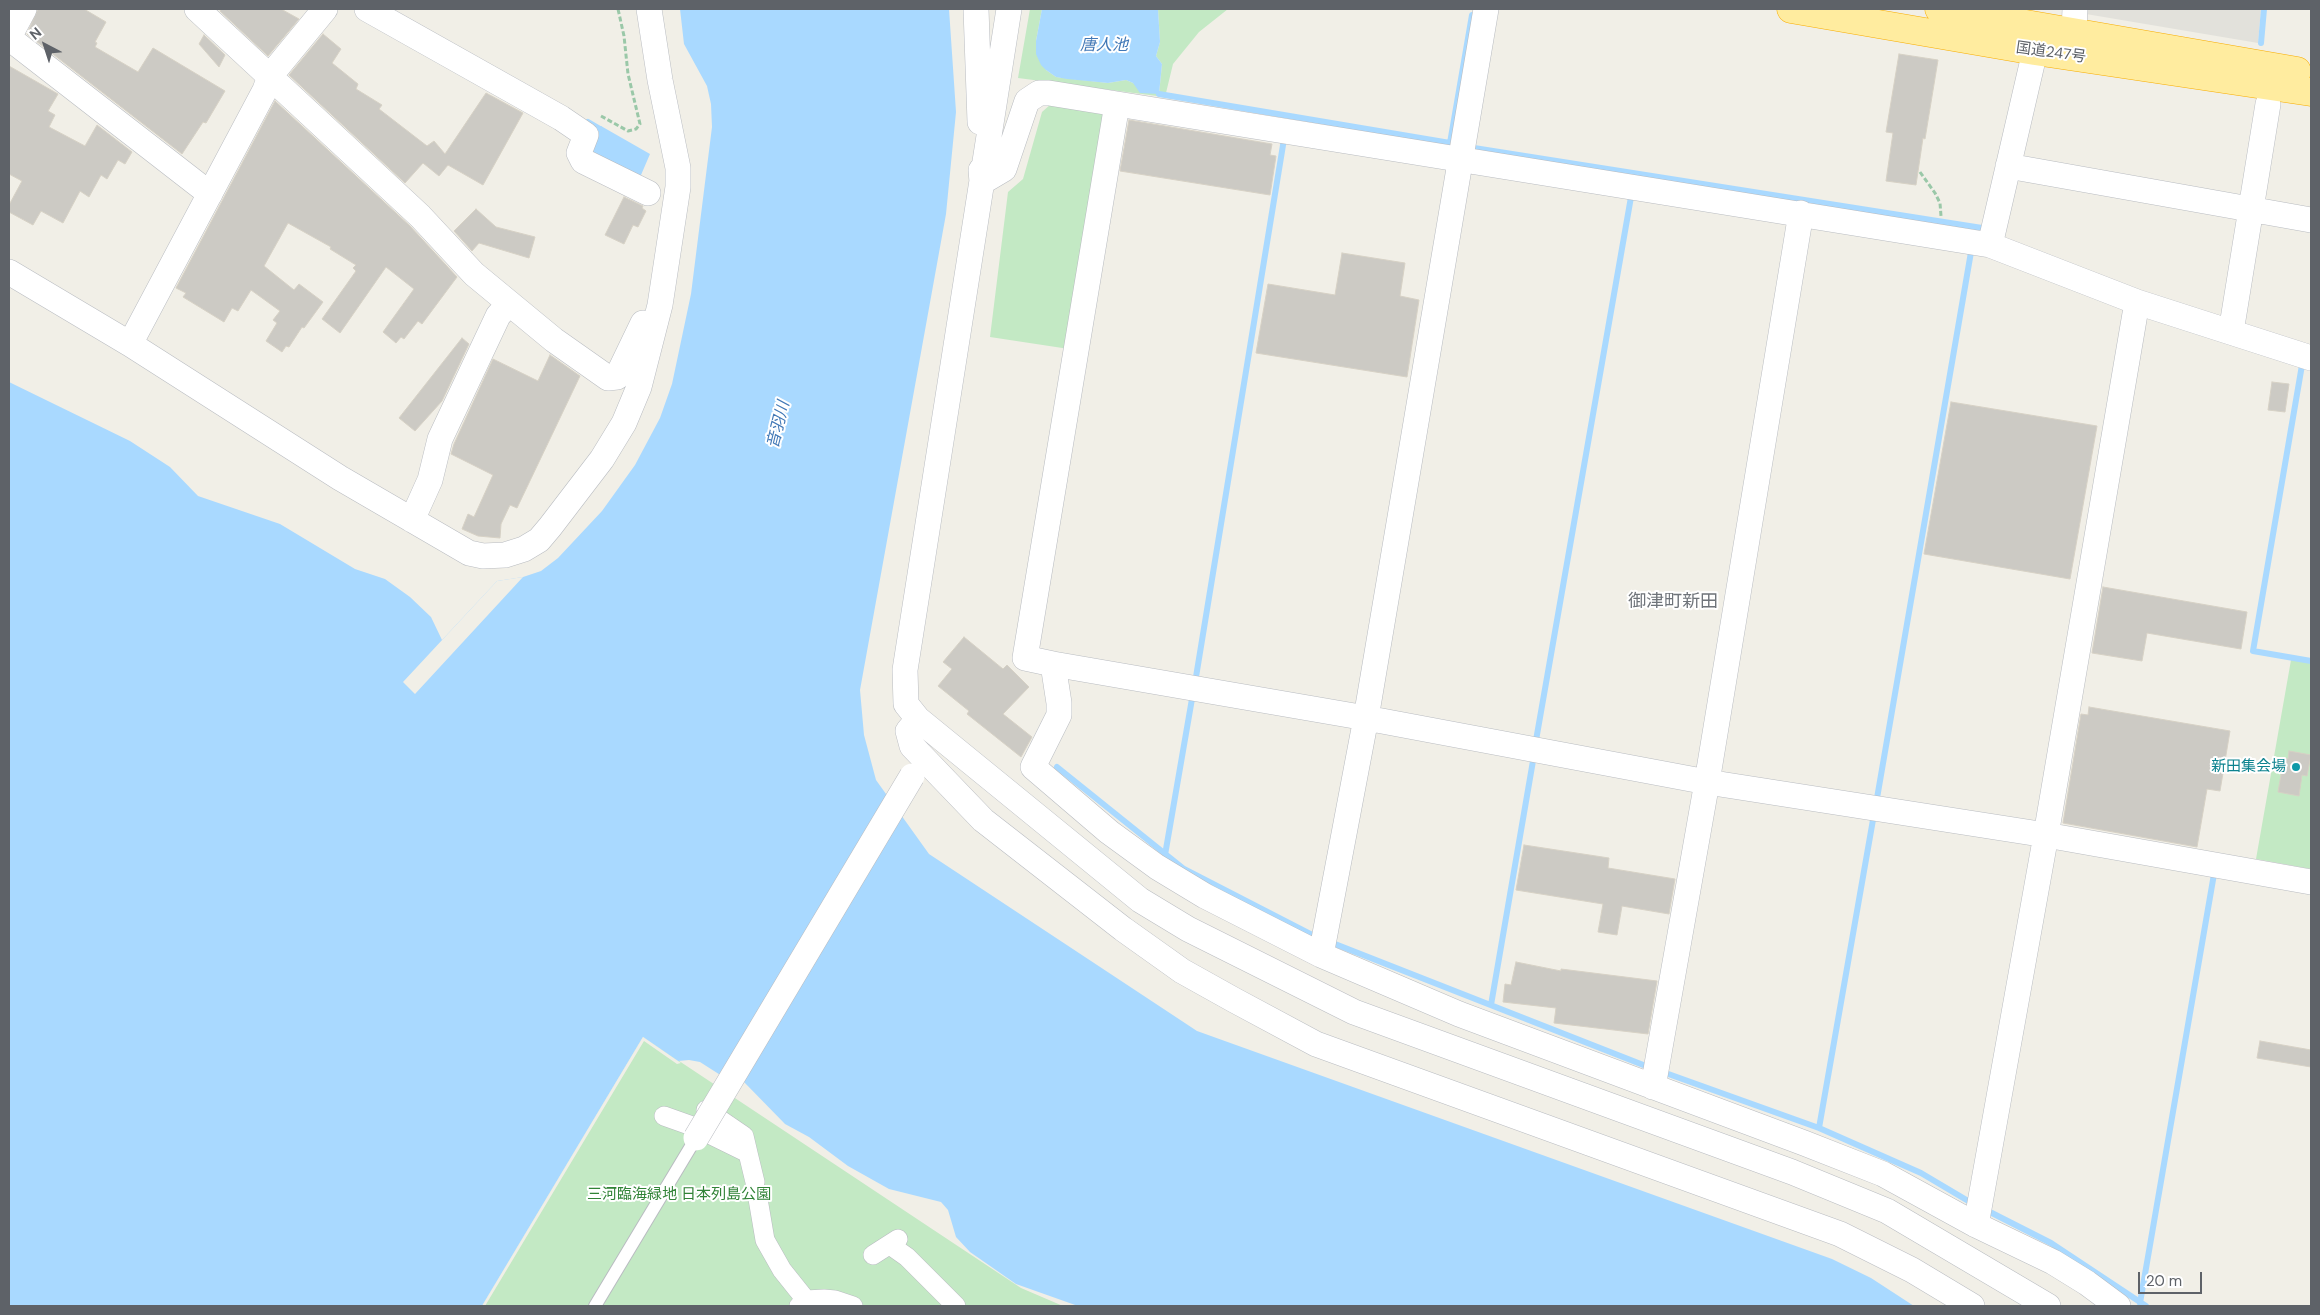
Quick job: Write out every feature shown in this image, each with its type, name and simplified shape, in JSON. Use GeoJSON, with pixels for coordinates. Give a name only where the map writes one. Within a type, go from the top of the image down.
{"type":"FeatureCollection","features":[{"type":"Feature","properties":{"kind":"highway","name":"国道247号"},"geometry":{"type":"LineString","coordinates":[[1791,9],[2034,51],[2073,32],[2311,92]]}},
{"type":"Feature","properties":{"kind":"highway","name":"国道247号"},"geometry":{"type":"LineString","coordinates":[[1939,9],[2311,74]]}},
{"type":"Feature","properties":{"kind":"street"},"geometry":{"type":"LineString","coordinates":[[24,9],[9,37],[210,194]]}},
{"type":"Feature","properties":{"kind":"street"},"geometry":{"type":"LineString","coordinates":[[197,9],[420,216],[474,274],[554,340],[608,378],[617,377],[645,318],[651,308],[660,305]]}},
{"type":"Feature","properties":{"kind":"street"},"geometry":{"type":"LineString","coordinates":[[130,344],[265,90],[270,76],[325,9]]}},
{"type":"Feature","properties":{"kind":"street"},"geometry":{"type":"LineString","coordinates":[[367,9],[561,118],[586,135],[579,153],[583,161],[648,194]]}},
{"type":"Feature","properties":{"kind":"street"},"geometry":{"type":"LineString","coordinates":[[9,272],[130,344],[340,478],[469,553],[484,556],[504,555],[524,549],[539,540],[602,459],[624,423],[639,387],[660,305],[678,187],[678,168],[660,80],[649,9]]}},
{"type":"Feature","properties":{"kind":"street"},"geometry":{"type":"LineString","coordinates":[[976,9],[982,182]]}},
{"type":"Feature","properties":{"kind":"street"},"geometry":{"type":"LineString","coordinates":[[1009,9],[905,670],[906,704],[918,719],[1133,895],[1188,929],[1354,1012],[1792,1172],[1887,1211],[2048,1306]]}},
{"type":"Feature","properties":{"kind":"street"},"geometry":{"type":"LineString","coordinates":[[1321,955],[1366,718],[1486,9]]}},
{"type":"Feature","properties":{"kind":"street"},"geometry":{"type":"LineString","coordinates":[[1990,244],[2034,51]]}},
{"type":"Feature","properties":{"kind":"street"},"geometry":{"type":"LineString","coordinates":[[982,182],[1007,165],[1027,102],[1039,93],[1049,93],[1990,244],[2137,302],[2311,358]]}},
{"type":"Feature","properties":{"kind":"street"},"geometry":{"type":"LineString","coordinates":[[1117,104],[1025,658],[1366,718],[1707,782],[2046,836],[2311,882]]}},
{"type":"Feature","properties":{"kind":"street"},"geometry":{"type":"LineString","coordinates":[[2231,332],[2268,104]]}},
{"type":"Feature","properties":{"kind":"street"},"geometry":{"type":"LineString","coordinates":[[2008,166],[2311,220]]}},
{"type":"Feature","properties":{"kind":"street"},"geometry":{"type":"LineString","coordinates":[[1653,1087],[1707,782],[1802,213]]}},
{"type":"Feature","properties":{"kind":"street"},"geometry":{"type":"LineString","coordinates":[[1976,1225],[2046,836],[2137,302]]}},
{"type":"Feature","properties":{"kind":"street"},"geometry":{"type":"LineString","coordinates":[[412,520],[430,480],[440,439],[498,316],[509,303]]}},
{"type":"Feature","properties":{"kind":"street"},"geometry":{"type":"LineString","coordinates":[[1053,664],[1059,714],[1032,767],[1110,832],[1157,867],[1205,896],[1321,955],[1459,1014],[1883,1174],[1976,1225],[2053,1262],[2087,1283],[2118,1306]]}},
{"type":"Feature","properties":{"kind":"street"},"geometry":{"type":"LineString","coordinates":[[918,719],[908,731],[917,768],[1123,929],[1182,971],[1284,1027],[1325,1047],[1840,1234],[1912,1270],[1972,1306]]}},
{"type":"Feature","properties":{"kind":"street"},"geometry":{"type":"LineString","coordinates":[[696,1138],[917,768]]}},
{"type":"Feature","properties":{"kind":"street"},"geometry":{"type":"LineString","coordinates":[[706,1110],[744,1136],[756,1187],[765,1240],[802,1303],[836,1300],[853,1306]]}},
{"type":"Feature","properties":{"kind":"street"},"geometry":{"type":"LineString","coordinates":[[664,1116],[695,1127],[748,1153]]}},
{"type":"Feature","properties":{"kind":"street"},"geometry":{"type":"LineString","coordinates":[[873,1256],[894,1242],[956,1306]]}},
{"type":"Feature","properties":{"kind":"lane"},"geometry":{"type":"LineString","coordinates":[[595,1306],[696,1138]]}},
{"type":"Feature","properties":{"kind":"path"},"geometry":{"type":"LineString","coordinates":[[594,112],[628,131],[636,129],[640,124],[628,74],[624,36],[618,9]]}},
{"type":"Feature","properties":{"kind":"path"},"geometry":{"type":"LineString","coordinates":[[1920,172],[1940,203],[1941,217]]}},
{"type":"Feature","properties":{"kind":"shaded area"},"geometry":{"type":"Polygon","coordinates":[[[2087,9],[2261,9],[2258,43],[2086,14],[2087,9]]]}},
{"type":"Feature","properties":{"kind":"green space"},"geometry":{"type":"Polygon","coordinates":[[[1030,9],[1042,9],[1036,41],[1046,70],[1056,77],[1108,83],[1126,80],[1159,94],[1162,64],[1156,56],[1160,42],[1158,9],[1228,9],[1199,32],[1173,64],[1165,97],[1018,78],[1030,9]]]}},
{"type":"Feature","properties":{"kind":"green space"},"geometry":{"type":"Polygon","coordinates":[[[1051,104],[1105,114],[1069,349],[990,337],[1008,192],[1023,179],[1042,112],[1051,104]]]}},
{"type":"Feature","properties":{"kind":"green space"},"geometry":{"type":"Polygon","coordinates":[[[2291,660],[2311,663],[2311,869],[2256,859],[2291,660]]]}},
{"type":"Feature","properties":{"kind":"green space","name":"三河臨海緑地 日本列島公園"},"geometry":{"type":"Polygon","coordinates":[[[643,1037],[1021,1288],[1063,1306],[482,1306],[643,1037]]]}},
{"type":"Feature","properties":{"kind":"water","name":"音羽川"},"geometry":{"type":"Polygon","coordinates":[[[680,9],[949,9],[956,112],[946,214],[860,690],[864,735],[876,780],[929,854],[1197,1031],[1832,1259],[1871,1278],[1914,1306],[1078,1306],[1016,1284],[970,1252],[956,1237],[948,1210],[941,1202],[889,1189],[848,1166],[809,1137],[785,1124],[744,1082],[725,1078],[700,1062],[678,1061],[643,1037],[482,1306],[9,1306],[9,382],[130,441],[170,467],[198,496],[280,524],[355,569],[385,579],[410,597],[431,617],[442,640],[497,581],[523,577],[541,571],[558,558],[602,511],[635,465],[660,418],[672,384],[691,294],[712,127],[711,104],[707,86],[684,44],[680,9]]]}},
{"type":"Feature","properties":{"kind":"water","name":"唐人池"},"geometry":{"type":"Polygon","coordinates":[[[1042,9],[1158,9],[1160,42],[1156,56],[1162,64],[1159,94],[1140,93],[1133,83],[1126,80],[1108,83],[1067,79],[1056,77],[1046,70],[1041,65],[1036,54],[1036,41],[1042,9]]]}},
{"type":"Feature","properties":{"kind":"water"},"geometry":{"type":"Polygon","coordinates":[[[601,126],[650,154],[638,182],[590,156],[601,126]]]}},
{"type":"Feature","properties":{"kind":"pier"},"geometry":{"type":"Polygon","coordinates":[[[523,577],[415,694],[403,682],[497,581],[523,577]]]}},
{"type":"Feature","properties":{"kind":"pier"},"geometry":{"type":"Polygon","coordinates":[[[643,1037],[681,1063],[677,1064],[644,1041],[485,1306],[482,1306],[643,1037]]]}},
{"type":"Feature","properties":{"kind":"building"},"geometry":{"type":"Polygon","coordinates":[[[38,9],[84,9],[106,22],[95,42],[97,43],[95,47],[138,72],[153,48],[225,91],[206,123],[203,122],[182,154],[27,34],[38,9]]]}},
{"type":"Feature","properties":{"kind":"building"},"geometry":{"type":"Polygon","coordinates":[[[221,9],[281,9],[299,19],[268,56],[220,11],[221,9]]]}},
{"type":"Feature","properties":{"kind":"building"},"geometry":{"type":"Polygon","coordinates":[[[323,34],[341,49],[332,63],[358,84],[356,89],[382,105],[379,109],[427,146],[434,141],[445,154],[486,93],[523,113],[483,185],[448,165],[439,176],[423,163],[405,183],[289,75],[323,34]]]}},
{"type":"Feature","properties":{"kind":"building"},"geometry":{"type":"Polygon","coordinates":[[[204,35],[225,55],[219,67],[199,44],[204,35]]]}},
{"type":"Feature","properties":{"kind":"building"},"geometry":{"type":"Polygon","coordinates":[[[1899,54],[1938,60],[1916,185],[1886,181],[1893,133],[1886,132],[1899,54]]]}},
{"type":"Feature","properties":{"kind":"building"},"geometry":{"type":"Polygon","coordinates":[[[9,66],[58,94],[48,111],[55,115],[49,127],[85,146],[97,125],[132,152],[125,164],[118,160],[107,179],[101,175],[89,197],[80,191],[63,223],[41,211],[33,225],[9,212],[9,205],[22,181],[9,174],[9,66]]]}},
{"type":"Feature","properties":{"kind":"building"},"geometry":{"type":"Polygon","coordinates":[[[275,101],[410,226],[457,277],[422,324],[418,321],[404,339],[401,337],[396,343],[383,332],[414,289],[386,267],[340,333],[322,319],[356,271],[353,268],[356,265],[330,249],[331,247],[288,223],[264,266],[294,290],[299,284],[323,302],[304,328],[302,327],[289,347],[286,346],[282,352],[266,341],[277,323],[273,320],[280,311],[251,290],[238,311],[232,308],[224,322],[183,297],[186,293],[176,288],[275,101]]]}},
{"type":"Feature","properties":{"kind":"building"},"geometry":{"type":"Polygon","coordinates":[[[1129,120],[1272,144],[1270,155],[1276,156],[1270,195],[1120,171],[1129,120]]]}},
{"type":"Feature","properties":{"kind":"building"},"geometry":{"type":"Polygon","coordinates":[[[624,197],[643,206],[642,208],[646,211],[638,227],[633,225],[624,244],[605,235],[624,197]]]}},
{"type":"Feature","properties":{"kind":"building"},"geometry":{"type":"Polygon","coordinates":[[[476,209],[496,227],[535,237],[529,258],[479,243],[472,251],[454,231],[476,209]]]}},
{"type":"Feature","properties":{"kind":"building"},"geometry":{"type":"Polygon","coordinates":[[[1342,253],[1405,263],[1400,296],[1419,300],[1407,377],[1256,353],[1268,284],[1335,295],[1342,253]]]}},
{"type":"Feature","properties":{"kind":"building"},"geometry":{"type":"Polygon","coordinates":[[[462,338],[469,344],[442,401],[415,431],[399,418],[462,338]]]}},
{"type":"Feature","properties":{"kind":"building"},"geometry":{"type":"Polygon","coordinates":[[[550,355],[580,376],[517,508],[510,505],[501,524],[500,538],[478,536],[462,529],[468,514],[474,517],[493,475],[451,454],[493,359],[538,381],[550,355]]]}},
{"type":"Feature","properties":{"kind":"building"},"geometry":{"type":"Polygon","coordinates":[[[2272,382],[2289,384],[2285,412],[2268,410],[2272,382]]]}},
{"type":"Feature","properties":{"kind":"building"},"geometry":{"type":"Polygon","coordinates":[[[1951,402],[2097,426],[2070,579],[1924,554],[1951,402]]]}},
{"type":"Feature","properties":{"kind":"building"},"geometry":{"type":"Polygon","coordinates":[[[2103,587],[2247,612],[2241,649],[2147,633],[2142,661],[2092,653],[2103,587]]]}},
{"type":"Feature","properties":{"kind":"building"},"geometry":{"type":"Polygon","coordinates":[[[964,637],[1003,669],[1007,665],[1029,687],[1003,714],[1032,737],[1021,757],[967,714],[969,711],[938,686],[952,669],[943,662],[964,637]]]}},
{"type":"Feature","properties":{"kind":"building"},"geometry":{"type":"Polygon","coordinates":[[[2089,707],[2230,731],[2220,791],[2207,789],[2197,847],[2063,823],[2081,714],[2088,715],[2089,707]]]}},
{"type":"Feature","properties":{"kind":"building","name":"新田集会場"},"geometry":{"type":"Polygon","coordinates":[[[2289,751],[2311,755],[2307,776],[2302,775],[2299,796],[2278,792],[2284,758],[2288,759],[2289,751]]]}},
{"type":"Feature","properties":{"kind":"building"},"geometry":{"type":"Polygon","coordinates":[[[1524,845],[1609,858],[1608,868],[1675,879],[1669,914],[1622,906],[1617,935],[1598,932],[1603,904],[1516,890],[1524,845]]]}},
{"type":"Feature","properties":{"kind":"building"},"geometry":{"type":"Polygon","coordinates":[[[1516,962],[1561,971],[1561,969],[1657,981],[1648,1034],[1554,1023],[1556,1008],[1503,1002],[1505,984],[1511,985],[1516,962]]]}},
{"type":"Feature","properties":{"kind":"building"},"geometry":{"type":"Polygon","coordinates":[[[2260,1041],[2311,1050],[2311,1067],[2257,1058],[2260,1041]]]}},
{"type":"Feature","properties":{"kind":"waterway"},"geometry":{"type":"LineString","coordinates":[[2261,43],[2264,9]]}},
{"type":"Feature","properties":{"kind":"waterway"},"geometry":{"type":"LineString","coordinates":[[1159,94],[1450,143],[1472,15]]}},
{"type":"Feature","properties":{"kind":"waterway"},"geometry":{"type":"LineString","coordinates":[[588,122],[600,129]]}},
{"type":"Feature","properties":{"kind":"waterway"},"geometry":{"type":"LineString","coordinates":[[1195,683],[1284,139]]}},
{"type":"Feature","properties":{"kind":"waterway"},"geometry":{"type":"LineString","coordinates":[[1474,148],[1982,228]]}},
{"type":"Feature","properties":{"kind":"waterway"},"geometry":{"type":"LineString","coordinates":[[1535,746],[1631,197]]}},
{"type":"Feature","properties":{"kind":"waterway"},"geometry":{"type":"LineString","coordinates":[[1876,804],[1971,252]]}},
{"type":"Feature","properties":{"kind":"waterway"},"geometry":{"type":"LineString","coordinates":[[2302,365],[2253,651],[2311,661]]}},
{"type":"Feature","properties":{"kind":"waterway"},"geometry":{"type":"LineString","coordinates":[[1165,855],[1193,693]]}},
{"type":"Feature","properties":{"kind":"waterway"},"geometry":{"type":"LineString","coordinates":[[1491,1005],[1534,755]]}},
{"type":"Feature","properties":{"kind":"waterway"},"geometry":{"type":"LineString","coordinates":[[1057,767],[1184,869],[1318,938]]}},
{"type":"Feature","properties":{"kind":"waterway"},"geometry":{"type":"LineString","coordinates":[[1819,1128],[1874,814]]}},
{"type":"Feature","properties":{"kind":"waterway"},"geometry":{"type":"LineString","coordinates":[[2140,1303],[2214,874]]}},
{"type":"Feature","properties":{"kind":"waterway"},"geometry":{"type":"LineString","coordinates":[[1330,942],[1651,1068]]}},
{"type":"Feature","properties":{"kind":"waterway"},"geometry":{"type":"LineString","coordinates":[[1660,1071],[1819,1128],[1921,1173],[1975,1205]]}},
{"type":"Feature","properties":{"kind":"waterway"},"geometry":{"type":"LineString","coordinates":[[1984,1209],[2051,1243],[2146,1306]]}},
{"type":"Feature","properties":{"kind":"place","name":"新田集会場"},"geometry":{"type":"Point","coordinates":[2296,767]}},
{"type":"Feature","properties":{"kind":"district","name":"御津町新田"},"geometry":{"type":"Point","coordinates":[1673,602]}}]}
